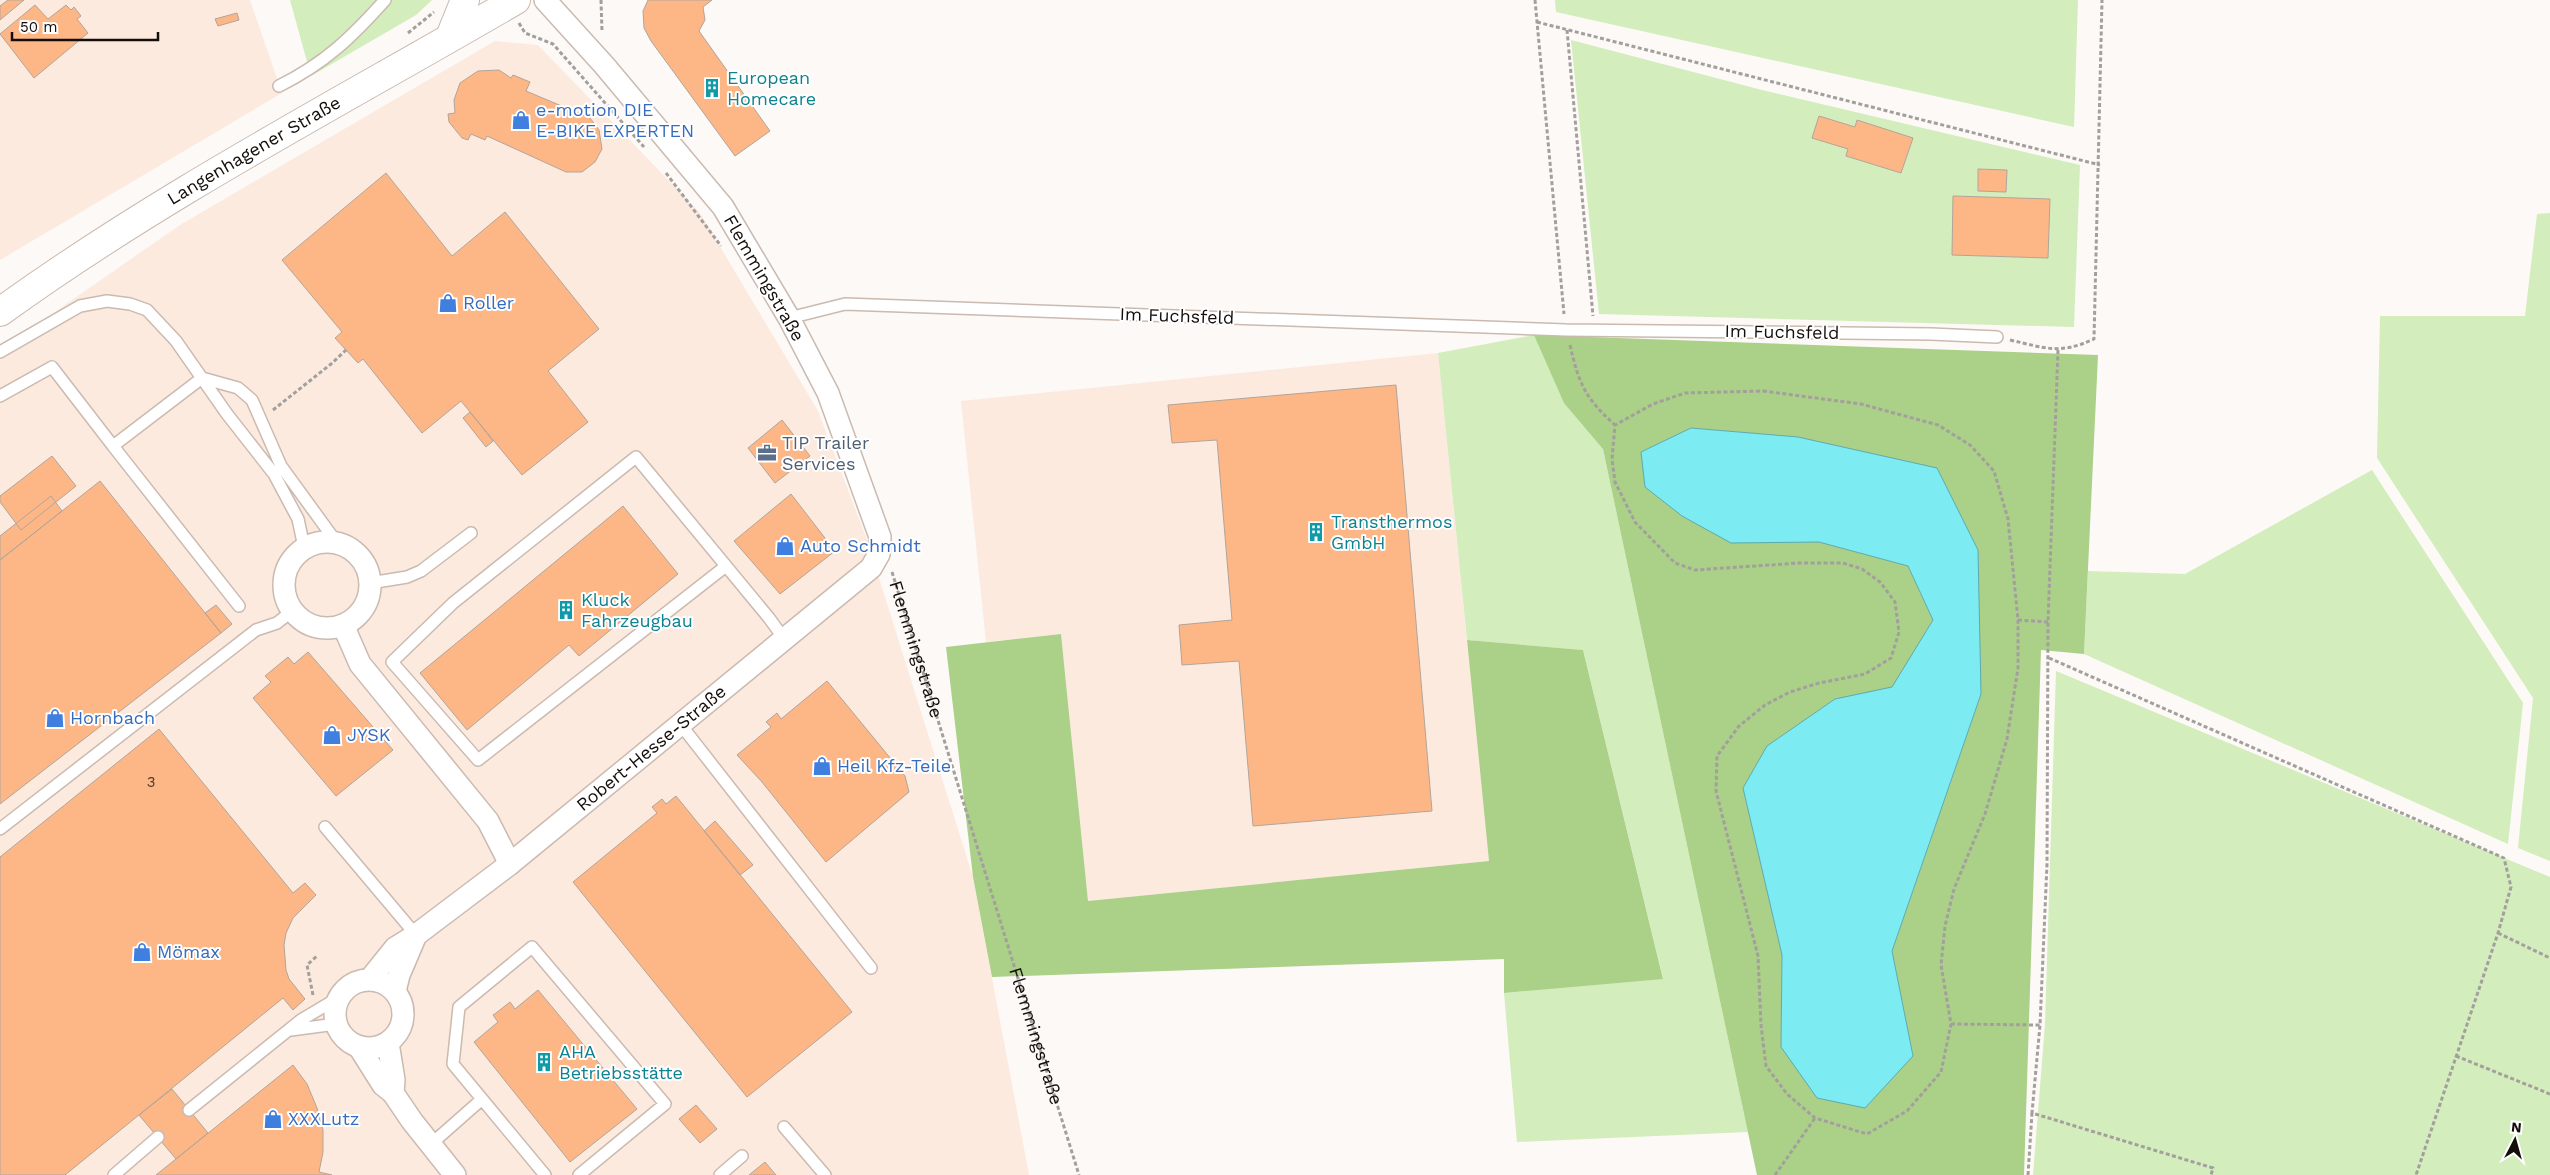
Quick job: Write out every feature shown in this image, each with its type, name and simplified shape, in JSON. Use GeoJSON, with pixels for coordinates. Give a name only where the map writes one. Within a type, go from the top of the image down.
{"type":"FeatureCollection","features":[{"type":"Feature","properties":{"kind":"street"},"geometry":{"type":"LineString","coordinates":[[450,37],[465,0]]}},
{"type":"Feature","properties":{"kind":"street","name":"Flemmingstraße"},"geometry":{"type":"LineString","coordinates":[[545,0],[604,65],[714,194],[789,318],[831,402],[880,536],[879,554]]}},
{"type":"Feature","properties":{"kind":"street","name":"Langenhagener Straße"},"geometry":{"type":"LineString","coordinates":[[0,312],[150,213],[271,140],[512,3]]}},
{"type":"Feature","properties":{"kind":"street"},"geometry":{"type":"LineString","coordinates":[[318,542],[337,543],[350,549],[361,559],[370,583],[365,605],[356,617],[343,625],[328,628],[313,626],[303,621],[292,611],[284,593],[285,572],[297,553],[304,547],[318,542]]}},
{"type":"Feature","properties":{"kind":"street","name":"Robert-Hesse-Straße"},"geometry":{"type":"LineString","coordinates":[[370,979],[394,948],[416,935],[510,864],[786,640],[871,568],[879,554]]}},
{"type":"Feature","properties":{"kind":"street"},"geometry":{"type":"LineString","coordinates":[[343,625],[360,664],[488,821],[510,864]]}},
{"type":"Feature","properties":{"kind":"street","name":"Robert-Hesse-Straße"},"geometry":{"type":"LineString","coordinates":[[395,991],[399,975],[416,935]]}},
{"type":"Feature","properties":{"kind":"street"},"geometry":{"type":"LineString","coordinates":[[359,1047],[379,1047],[397,1035],[402,1024],[404,1013],[401,1001],[395,991],[379,980],[370,979],[351,984],[338,998],[335,1015],[336,1024],[341,1034],[359,1047],[383,1085],[393,1093],[430,1145],[455,1175]]}},
{"type":"Feature","properties":{"kind":"street"},"geometry":{"type":"LineString","coordinates":[[388,1042],[394,1080],[393,1093]]}},
{"type":"Feature","properties":{"kind":"lane"},"geometry":{"type":"LineString","coordinates":[[279,86],[305,73],[334,52],[385,0]]}},
{"type":"Feature","properties":{"kind":"lane"},"geometry":{"type":"LineString","coordinates":[[0,352],[80,306],[107,301],[130,304],[147,310],[176,341],[274,474],[298,519],[304,547]]}},
{"type":"Feature","properties":{"kind":"lane","name":"Im Fuchsfeld"},"geometry":{"type":"LineString","coordinates":[[789,318],[845,304],[1566,330],[1931,334],[1997,337]]}},
{"type":"Feature","properties":{"kind":"lane"},"geometry":{"type":"LineString","coordinates":[[0,396],[52,367],[239,606]]}},
{"type":"Feature","properties":{"kind":"lane"},"geometry":{"type":"LineString","coordinates":[[113,446],[202,378]]}},
{"type":"Feature","properties":{"kind":"lane"},"geometry":{"type":"LineString","coordinates":[[202,378],[238,388],[252,400],[282,466],[337,543]]}},
{"type":"Feature","properties":{"kind":"lane"},"geometry":{"type":"LineString","coordinates":[[726,566],[478,760],[392,662],[453,603],[636,457],[726,566],[786,640]]}},
{"type":"Feature","properties":{"kind":"lane"},"geometry":{"type":"LineString","coordinates":[[370,583],[407,577],[421,571],[471,533]]}},
{"type":"Feature","properties":{"kind":"lane"},"geometry":{"type":"LineString","coordinates":[[0,829],[256,630],[277,623],[292,611]]}},
{"type":"Feature","properties":{"kind":"lane"},"geometry":{"type":"LineString","coordinates":[[681,725],[871,968]]}},
{"type":"Feature","properties":{"kind":"lane"},"geometry":{"type":"LineString","coordinates":[[325,827],[416,935]]}},
{"type":"Feature","properties":{"kind":"lane"},"geometry":{"type":"LineString","coordinates":[[545,1175],[453,1064],[459,1007],[532,947],[665,1104],[579,1175]]}},
{"type":"Feature","properties":{"kind":"lane"},"geometry":{"type":"LineString","coordinates":[[189,1110],[291,1030],[301,1020],[338,998]]}},
{"type":"Feature","properties":{"kind":"lane"},"geometry":{"type":"LineString","coordinates":[[291,1030],[336,1024]]}},
{"type":"Feature","properties":{"kind":"lane"},"geometry":{"type":"LineString","coordinates":[[430,1145],[481,1100]]}},
{"type":"Feature","properties":{"kind":"lane"},"geometry":{"type":"LineString","coordinates":[[784,1127],[825,1175]]}},
{"type":"Feature","properties":{"kind":"lane"},"geometry":{"type":"LineString","coordinates":[[114,1175],[158,1137]]}},
{"type":"Feature","properties":{"kind":"lane"},"geometry":{"type":"LineString","coordinates":[[720,1175],[742,1156]]}},
{"type":"Feature","properties":{"kind":"path"},"geometry":{"type":"LineString","coordinates":[[1535,0],[1566,330],[1578,380],[1597,410],[1615,425]]}},
{"type":"Feature","properties":{"kind":"path"},"geometry":{"type":"LineString","coordinates":[[1997,337],[2058,350],[2075,348],[2094,339],[2100,165],[2102,0]]}},
{"type":"Feature","properties":{"kind":"path"},"geometry":{"type":"LineString","coordinates":[[512,3],[526,33],[553,44],[647,151]]}},
{"type":"Feature","properties":{"kind":"path"},"geometry":{"type":"LineString","coordinates":[[1537,22],[2100,165]]}},
{"type":"Feature","properties":{"kind":"path"},"geometry":{"type":"LineString","coordinates":[[1567,30],[1594,330]]}},
{"type":"Feature","properties":{"kind":"path"},"geometry":{"type":"LineString","coordinates":[[660,165],[725,252]]}},
{"type":"Feature","properties":{"kind":"path"},"geometry":{"type":"LineString","coordinates":[[2028,1175],[2040,1025],[2047,864],[2048,622],[2058,350]]}},
{"type":"Feature","properties":{"kind":"path"},"geometry":{"type":"LineString","coordinates":[[1763,391],[1861,404],[1938,425],[1970,446],[1994,471],[2008,519],[2018,620],[2018,668],[2007,739],[1985,814],[1954,890],[1945,926],[1941,965],[1951,1024],[1940,1072],[1907,1110],[1867,1134],[1816,1118],[1788,1094],[1766,1066],[1761,1025],[1758,956],[1716,791],[1717,756],[1739,726],[1765,705],[1790,692],[1820,682],[1865,674],[1890,658],[1899,632],[1895,602],[1880,582],[1862,569],[1843,564],[1800,563],[1695,570],[1675,563],[1635,522],[1615,482],[1612,459],[1615,425],[1653,404],[1686,392],[1763,391]]}},
{"type":"Feature","properties":{"kind":"path","name":"Flemmingstraße"},"geometry":{"type":"LineString","coordinates":[[879,554],[895,576],[1079,1175]]}},
{"type":"Feature","properties":{"kind":"path"},"geometry":{"type":"LineString","coordinates":[[2018,620],[2048,622]]}},
{"type":"Feature","properties":{"kind":"path"},"geometry":{"type":"LineString","coordinates":[[2048,658],[2504,858],[2511,887],[2498,933],[2416,1175]]}},
{"type":"Feature","properties":{"kind":"path"},"geometry":{"type":"LineString","coordinates":[[2498,933],[2550,958]]}},
{"type":"Feature","properties":{"kind":"path"},"geometry":{"type":"LineString","coordinates":[[313,997],[307,965],[317,956]]}},
{"type":"Feature","properties":{"kind":"path"},"geometry":{"type":"LineString","coordinates":[[1951,1024],[2040,1025]]}},
{"type":"Feature","properties":{"kind":"path"},"geometry":{"type":"LineString","coordinates":[[2456,1056],[2550,1094]]}},
{"type":"Feature","properties":{"kind":"path"},"geometry":{"type":"LineString","coordinates":[[2032,1113],[2212,1168],[2211,1175]]}},
{"type":"Feature","properties":{"kind":"path"},"geometry":{"type":"LineString","coordinates":[[1775,1175],[1816,1118]]}},
{"type":"Feature","properties":{"kind":"shaded area"},"geometry":{"type":"Polygon","coordinates":[[[0,0],[250,0],[282,93],[0,260],[0,0]]]}},
{"type":"Feature","properties":{"kind":"shaded area"},"geometry":{"type":"Polygon","coordinates":[[[495,41],[538,45],[700,213],[818,411],[867,540],[973,877],[1029,1175],[0,1175],[0,350],[180,225],[495,41]]]}},
{"type":"Feature","properties":{"kind":"shaded area"},"geometry":{"type":"Polygon","coordinates":[[[1438,353],[1489,861],[1088,901],[1061,634],[986,642],[961,401],[1438,353]]]}},
{"type":"Feature","properties":{"kind":"green space"},"geometry":{"type":"Polygon","coordinates":[[[290,0],[432,0],[416,15],[311,76],[290,0]]]}},
{"type":"Feature","properties":{"kind":"green space"},"geometry":{"type":"Polygon","coordinates":[[[1555,0],[2078,0],[2074,127],[1556,12],[1555,0]]]}},
{"type":"Feature","properties":{"kind":"green space"},"geometry":{"type":"Polygon","coordinates":[[[1571,40],[1762,90],[2080,165],[2074,327],[1599,314],[1571,40]]]}},
{"type":"Feature","properties":{"kind":"green space"},"geometry":{"type":"Polygon","coordinates":[[[2550,213],[2550,861],[2518,848],[2533,698],[2377,458],[2380,316],[2525,316],[2537,214],[2550,213]]]}},
{"type":"Feature","properties":{"kind":"green space"},"geometry":{"type":"Polygon","coordinates":[[[1534,335],[1603,449],[1748,1132],[1517,1142],[1504,993],[1663,978],[1583,650],[1467,640],[1438,353],[1534,335]]]}},
{"type":"Feature","properties":{"kind":"green space"},"geometry":{"type":"Polygon","coordinates":[[[1534,335],[2098,355],[2084,654],[2041,650],[2024,1175],[1757,1175],[1603,449],[1564,403],[1534,335]],[[1691,428],[1641,452],[1819,542],[1908,566],[1933,620],[1892,688],[1835,699],[1767,746],[1743,788],[1782,955],[1781,1047],[1913,1056],[1892,951],[1981,694],[1936,468],[1798,437],[1691,428]]]}},
{"type":"Feature","properties":{"kind":"green space"},"geometry":{"type":"Polygon","coordinates":[[[2372,470],[2523,703],[2508,844],[2084,654],[2088,571],[2185,574],[2372,470]]]}},
{"type":"Feature","properties":{"kind":"green space"},"geometry":{"type":"Polygon","coordinates":[[[1061,634],[1088,901],[1489,861],[1467,640],[1583,650],[1663,979],[1504,993],[1504,959],[992,977],[973,877],[946,647],[1061,634]]]}},
{"type":"Feature","properties":{"kind":"green space"},"geometry":{"type":"Polygon","coordinates":[[[2056,671],[2550,877],[2550,1175],[2033,1175],[2045,1024],[2056,671]]]}},
{"type":"Feature","properties":{"kind":"water"},"geometry":{"type":"Polygon","coordinates":[[[1691,428],[1798,437],[1937,468],[1978,550],[1981,694],[1892,951],[1913,1056],[1865,1108],[1817,1098],[1781,1047],[1782,955],[1743,788],[1767,746],[1835,699],[1892,687],[1933,620],[1908,566],[1819,542],[1731,543],[1682,516],[1645,487],[1641,452],[1691,428]]]}},
{"type":"Feature","properties":{"kind":"building"},"geometry":{"type":"Polygon","coordinates":[[[8,0],[24,0],[0,20],[0,6],[8,0]]]}},
{"type":"Feature","properties":{"kind":"building","name":"European Homecare"},"geometry":{"type":"Polygon","coordinates":[[[648,0],[712,0],[703,7],[705,20],[699,31],[770,131],[735,156],[651,41],[644,28],[643,11],[648,0]]]}},
{"type":"Feature","properties":{"kind":"building"},"geometry":{"type":"Polygon","coordinates":[[[35,5],[48,19],[66,5],[71,10],[74,7],[81,16],[77,19],[88,33],[34,78],[0,34],[35,5]]]}},
{"type":"Feature","properties":{"kind":"building"},"geometry":{"type":"Polygon","coordinates":[[[237,13],[239,20],[218,26],[215,19],[237,13]]]}},
{"type":"Feature","properties":{"kind":"building","name":"e-motion DIE E-BIKE EXPERTEN"},"geometry":{"type":"Polygon","coordinates":[[[499,70],[511,78],[513,75],[530,82],[526,91],[590,118],[599,130],[602,149],[595,162],[582,172],[566,172],[487,136],[485,140],[471,134],[468,140],[462,138],[449,122],[448,114],[455,113],[454,100],[460,83],[478,71],[499,70]]]}},
{"type":"Feature","properties":{"kind":"building"},"geometry":{"type":"Polygon","coordinates":[[[1819,116],[1855,127],[1857,120],[1913,138],[1901,173],[1846,156],[1848,149],[1812,138],[1819,116]]]}},
{"type":"Feature","properties":{"kind":"building"},"geometry":{"type":"Polygon","coordinates":[[[1978,169],[2007,170],[2006,192],[1978,191],[1978,169]]]}},
{"type":"Feature","properties":{"kind":"building","name":"Roller"},"geometry":{"type":"Polygon","coordinates":[[[386,173],[452,256],[505,212],[599,329],[548,371],[588,422],[522,475],[461,401],[422,433],[363,359],[358,363],[335,338],[342,332],[282,260],[386,173]]]}},
{"type":"Feature","properties":{"kind":"building"},"geometry":{"type":"Polygon","coordinates":[[[1953,196],[2050,199],[2048,258],[1952,255],[1953,196]]]}},
{"type":"Feature","properties":{"kind":"building","name":"Transthermos GmbH"},"geometry":{"type":"Polygon","coordinates":[[[1396,385],[1432,811],[1253,826],[1239,661],[1182,665],[1179,625],[1232,620],[1217,440],[1172,443],[1168,405],[1396,385]]]}},
{"type":"Feature","properties":{"kind":"building"},"geometry":{"type":"Polygon","coordinates":[[[470,412],[493,441],[486,447],[463,418],[470,412]]]}},
{"type":"Feature","properties":{"kind":"building"},"geometry":{"type":"Polygon","coordinates":[[[782,420],[810,456],[775,483],[748,448],[782,420]]]}},
{"type":"Feature","properties":{"kind":"building"},"geometry":{"type":"Polygon","coordinates":[[[52,456],[76,486],[21,530],[0,502],[0,496],[52,456]]]}},
{"type":"Feature","properties":{"kind":"building","name":"Hornbach"},"geometry":{"type":"Polygon","coordinates":[[[100,481],[221,633],[0,804],[0,560],[100,481]]]}},
{"type":"Feature","properties":{"kind":"building","name":"Auto Schmidt"},"geometry":{"type":"Polygon","coordinates":[[[791,494],[835,551],[780,594],[734,541],[791,494]]]}},
{"type":"Feature","properties":{"kind":"building"},"geometry":{"type":"Polygon","coordinates":[[[51,496],[62,511],[0,560],[0,536],[51,496]]]}},
{"type":"Feature","properties":{"kind":"building","name":"Kluck Fahrzeugbau"},"geometry":{"type":"Polygon","coordinates":[[[623,506],[678,574],[579,656],[569,645],[467,730],[420,673],[623,506]]]}},
{"type":"Feature","properties":{"kind":"building"},"geometry":{"type":"Polygon","coordinates":[[[216,605],[232,624],[221,633],[205,613],[216,605]]]}},
{"type":"Feature","properties":{"kind":"building","name":"JYSK"},"geometry":{"type":"Polygon","coordinates":[[[308,652],[393,750],[336,796],[253,698],[271,682],[265,676],[288,657],[294,664],[308,652]]]}},
{"type":"Feature","properties":{"kind":"building","name":"Heil Kfz-Teile"},"geometry":{"type":"Polygon","coordinates":[[[827,681],[905,776],[909,792],[826,862],[762,782],[737,755],[771,727],[766,722],[777,713],[781,719],[827,681]]]}},
{"type":"Feature","properties":{"kind":"building","name":"Mömax"},"geometry":{"type":"Polygon","coordinates":[[[159,729],[293,893],[305,883],[316,895],[293,918],[286,933],[284,945],[286,970],[289,979],[305,999],[293,1010],[283,998],[65,1175],[0,1175],[0,857],[159,729]]]}},
{"type":"Feature","properties":{"kind":"building"},"geometry":{"type":"Polygon","coordinates":[[[676,796],[852,1012],[747,1097],[573,882],[657,813],[652,807],[662,799],[666,804],[676,796]]]}},
{"type":"Feature","properties":{"kind":"building"},"geometry":{"type":"Polygon","coordinates":[[[715,821],[753,865],[740,875],[704,831],[715,821]]]}},
{"type":"Feature","properties":{"kind":"building","name":"AHA Betriebsstätte"},"geometry":{"type":"Polygon","coordinates":[[[538,990],[637,1109],[570,1162],[474,1042],[498,1022],[493,1015],[510,1002],[515,1009],[538,990]]]}},
{"type":"Feature","properties":{"kind":"building","name":"XXXLutz"},"geometry":{"type":"Polygon","coordinates":[[[293,1065],[307,1084],[317,1108],[323,1130],[323,1152],[319,1172],[332,1175],[156,1175],[293,1065]]]}},
{"type":"Feature","properties":{"kind":"building"},"geometry":{"type":"Polygon","coordinates":[[[172,1089],[208,1133],[176,1159],[139,1115],[172,1089]]]}},
{"type":"Feature","properties":{"kind":"building"},"geometry":{"type":"Polygon","coordinates":[[[696,1105],[717,1129],[700,1143],[679,1119],[696,1105]]]}},
{"type":"Feature","properties":{"kind":"building"},"geometry":{"type":"Polygon","coordinates":[[[765,1162],[776,1175],[749,1175],[765,1162]]]}},
{"type":"Feature","properties":{"kind":"place","name":"European Homecare"},"geometry":{"type":"Point","coordinates":[712,88]}},
{"type":"Feature","properties":{"kind":"place","name":"e-motion DIE E-BIKE EXPERTEN"},"geometry":{"type":"Point","coordinates":[521,120]}},
{"type":"Feature","properties":{"kind":"place","name":"Roller"},"geometry":{"type":"Point","coordinates":[448,303]}},
{"type":"Feature","properties":{"kind":"place","name":"TIP Trailer Services"},"geometry":{"type":"Point","coordinates":[767,453]}},
{"type":"Feature","properties":{"kind":"place","name":"Transthermos GmbH"},"geometry":{"type":"Point","coordinates":[1316,532]}},
{"type":"Feature","properties":{"kind":"place","name":"Auto Schmidt"},"geometry":{"type":"Point","coordinates":[785,546]}},
{"type":"Feature","properties":{"kind":"place","name":"Kluck Fahrzeugbau"},"geometry":{"type":"Point","coordinates":[566,610]}},
{"type":"Feature","properties":{"kind":"place","name":"Hornbach"},"geometry":{"type":"Point","coordinates":[55,718]}},
{"type":"Feature","properties":{"kind":"place","name":"JYSK"},"geometry":{"type":"Point","coordinates":[332,735]}},
{"type":"Feature","properties":{"kind":"place","name":"Heil Kfz-Teile"},"geometry":{"type":"Point","coordinates":[822,766]}},
{"type":"Feature","properties":{"kind":"place","name":"Mömax"},"geometry":{"type":"Point","coordinates":[142,952]}},
{"type":"Feature","properties":{"kind":"place","name":"AHA Betriebsstätte"},"geometry":{"type":"Point","coordinates":[544,1062]}},
{"type":"Feature","properties":{"kind":"place","name":"XXXLutz"},"geometry":{"type":"Point","coordinates":[273,1119]}}]}
